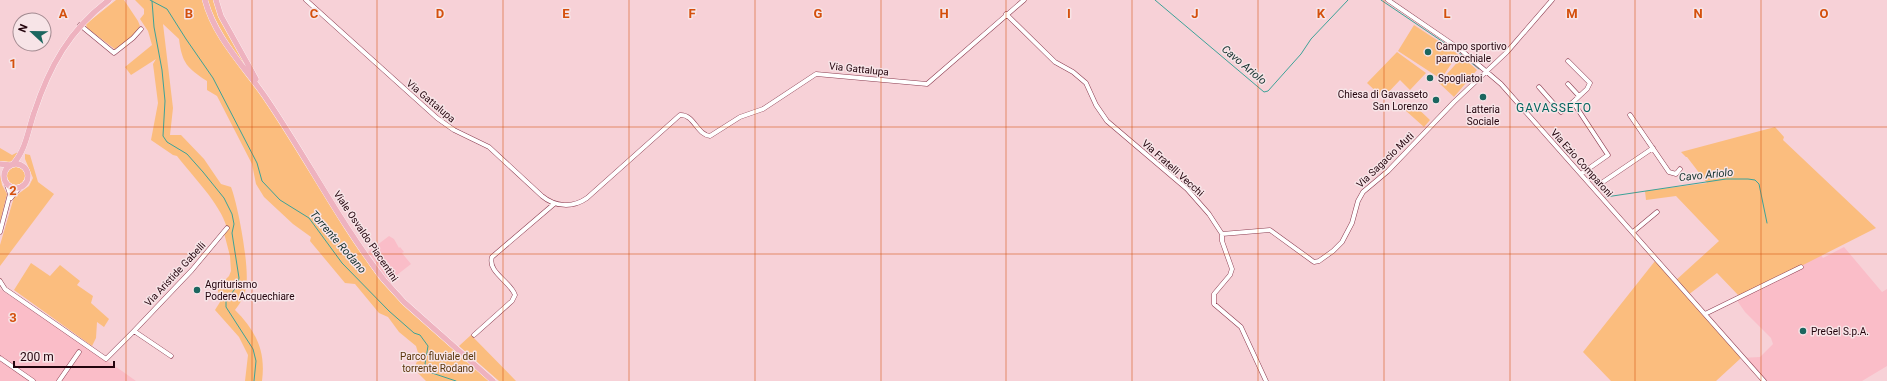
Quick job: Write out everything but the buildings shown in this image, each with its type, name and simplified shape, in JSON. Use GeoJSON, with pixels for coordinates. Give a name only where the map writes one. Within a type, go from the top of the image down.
{"type":"FeatureCollection","features":[{"type":"Feature","properties":{"kind":"main road"},"geometry":{"type":"LineString","coordinates":[[0,169],[4,175],[7,185],[13,188],[19,188],[27,181],[28,174],[23,157],[25,145],[38,102],[53,65],[65,44],[80,25],[109,0]]}},
{"type":"Feature","properties":{"kind":"main road","name":"Viale Osvaldo Piacentini"},"geometry":{"type":"LineString","coordinates":[[206,0],[210,13],[223,39],[266,98],[384,280],[404,302],[493,381]]}},
{"type":"Feature","properties":{"kind":"main road","name":"Viale Osvaldo Piacentini"},"geometry":{"type":"LineString","coordinates":[[216,0],[220,16],[266,98]]}},
{"type":"Feature","properties":{"kind":"main road"},"geometry":{"type":"LineString","coordinates":[[4,175],[5,169],[20,156],[25,145]]}},
{"type":"Feature","properties":{"kind":"main road"},"geometry":{"type":"LineString","coordinates":[[0,164],[20,164],[25,167]]}},
{"type":"Feature","properties":{"kind":"street","name":"Via Gattalupa"},"geometry":{"type":"LineString","coordinates":[[306,0],[437,118],[454,130],[489,147],[542,196],[554,204],[570,204],[587,198],[680,115],[687,116],[703,134],[710,136],[740,117],[763,108],[816,74],[927,84],[1006,14],[1024,0]]}},
{"type":"Feature","properties":{"kind":"street","name":"Via Ezio Comparoni"},"geometry":{"type":"LineString","coordinates":[[1388,0],[1455,46],[1501,84],[1764,381]]}},
{"type":"Feature","properties":{"kind":"street","name":"Via Sagacio Muti"},"geometry":{"type":"LineString","coordinates":[[1222,234],[1270,230],[1314,262],[1319,261],[1337,249],[1345,238],[1361,194],[1388,171],[1486,71],[1507,52],[1552,0]]}},
{"type":"Feature","properties":{"kind":"street","name":"Via Fratelli Vecchi"},"geometry":{"type":"LineString","coordinates":[[1006,14],[1055,62],[1072,72],[1086,83],[1096,106],[1108,121],[1197,198],[1222,234],[1222,241],[1232,269],[1230,275],[1216,291],[1213,300],[1216,307],[1241,327],[1266,381]]}},
{"type":"Feature","properties":{"kind":"street"},"geometry":{"type":"LineString","coordinates":[[80,25],[114,53],[134,38],[141,29]]}},
{"type":"Feature","properties":{"kind":"street"},"geometry":{"type":"LineString","coordinates":[[1539,87],[1561,112],[1580,96],[1590,83],[1568,61]]}},
{"type":"Feature","properties":{"kind":"street"},"geometry":{"type":"LineString","coordinates":[[1568,84],[1580,96]]}},
{"type":"Feature","properties":{"kind":"street"},"geometry":{"type":"LineString","coordinates":[[1573,102],[1608,155],[1581,174]]}},
{"type":"Feature","properties":{"kind":"street"},"geometry":{"type":"LineString","coordinates":[[1630,115],[1669,172],[1676,174],[1680,169]]}},
{"type":"Feature","properties":{"kind":"street"},"geometry":{"type":"LineString","coordinates":[[1587,170],[1600,184],[1653,148]]}},
{"type":"Feature","properties":{"kind":"street"},"geometry":{"type":"LineString","coordinates":[[0,232],[10,194],[7,185]]}},
{"type":"Feature","properties":{"kind":"street"},"geometry":{"type":"LineString","coordinates":[[8,204],[12,194],[19,188]]}},
{"type":"Feature","properties":{"kind":"street"},"geometry":{"type":"LineString","coordinates":[[474,335],[512,301],[515,295],[493,268],[491,262],[492,257],[554,204]]}},
{"type":"Feature","properties":{"kind":"street"},"geometry":{"type":"LineString","coordinates":[[1633,232],[1657,212]]}},
{"type":"Feature","properties":{"kind":"street","name":"Via Aristide Gabelli"},"geometry":{"type":"LineString","coordinates":[[0,281],[5,289],[106,359],[192,270],[228,228]]}},
{"type":"Feature","properties":{"kind":"street"},"geometry":{"type":"LineString","coordinates":[[1705,314],[1801,267]]}},
{"type":"Feature","properties":{"kind":"street"},"geometry":{"type":"LineString","coordinates":[[134,331],[171,356]]}},
{"type":"Feature","properties":{"kind":"street"},"geometry":{"type":"LineString","coordinates":[[59,381],[79,352]]}},
{"type":"Feature","properties":{"kind":"street"},"geometry":{"type":"LineString","coordinates":[[0,358],[33,381]]}},
{"type":"Feature","properties":{"kind":"shaded area"},"geometry":{"type":"Polygon","coordinates":[[[389,236],[394,239],[399,248],[400,247],[404,252],[402,253],[411,264],[393,278],[391,284],[368,252],[389,236]]]}},
{"type":"Feature","properties":{"kind":"shaded area"},"geometry":{"type":"Polygon","coordinates":[[[1808,236],[1823,258],[1844,247],[1882,292],[1887,289],[1887,366],[1862,381],[1761,381],[1741,358],[1760,357],[1773,344],[1771,338],[1745,312],[1738,302],[1738,297],[1808,236]]]}},
{"type":"Feature","properties":{"kind":"shaded area"},"geometry":{"type":"Polygon","coordinates":[[[0,289],[122,371],[136,381],[0,381],[0,289]]]}},
{"type":"Feature","properties":{"kind":"green space"},"geometry":{"type":"Polygon","coordinates":[[[116,0],[124,0],[140,26],[133,36],[116,50],[87,28],[86,24],[116,0]]]}},
{"type":"Feature","properties":{"kind":"green space","name":"Parco fluviale del torrente Rodano"},"geometry":{"type":"Polygon","coordinates":[[[135,0],[203,0],[210,21],[268,104],[378,278],[406,308],[489,381],[426,381],[414,369],[419,356],[416,346],[399,332],[388,317],[379,313],[355,284],[345,283],[310,241],[311,237],[293,224],[264,197],[256,184],[252,164],[217,96],[207,90],[207,81],[187,64],[182,54],[179,39],[163,24],[173,108],[170,135],[181,135],[204,159],[221,184],[231,187],[237,208],[243,237],[247,279],[245,294],[235,310],[249,326],[258,342],[261,351],[263,370],[262,381],[245,381],[248,355],[239,337],[215,310],[220,302],[218,290],[231,271],[230,256],[224,233],[227,228],[212,200],[177,156],[173,155],[151,140],[158,103],[153,64],[156,59],[131,75],[125,67],[152,45],[148,31],[140,19],[144,14],[144,9],[135,0]]]}},
{"type":"Feature","properties":{"kind":"green space"},"geometry":{"type":"Polygon","coordinates":[[[207,0],[214,0],[250,72],[226,38],[215,19],[207,0]]]}},
{"type":"Feature","properties":{"kind":"green space","name":"Campo sportivo parrocchiale"},"geometry":{"type":"Polygon","coordinates":[[[1414,25],[1458,54],[1441,79],[1398,51],[1414,25]]]}},
{"type":"Feature","properties":{"kind":"green space"},"geometry":{"type":"Polygon","coordinates":[[[1397,52],[1426,73],[1410,90],[1400,80],[1383,98],[1367,83],[1397,52]]]}},
{"type":"Feature","properties":{"kind":"green space"},"geometry":{"type":"Polygon","coordinates":[[[1462,57],[1477,70],[1454,97],[1439,83],[1462,57]]]}},
{"type":"Feature","properties":{"kind":"green space"},"geometry":{"type":"Polygon","coordinates":[[[1412,103],[1430,120],[1424,127],[1405,110],[1412,103]]]}},
{"type":"Feature","properties":{"kind":"green space"},"geometry":{"type":"Polygon","coordinates":[[[1775,127],[1784,137],[1783,140],[1876,228],[1740,297],[1717,273],[1688,295],[1675,281],[1719,241],[1676,196],[1646,200],[1645,191],[1707,183],[1687,157],[1681,152],[1775,127]]]}},
{"type":"Feature","properties":{"kind":"green space"},"geometry":{"type":"Polygon","coordinates":[[[0,148],[12,155],[18,152],[12,161],[0,161],[0,148]]]}},
{"type":"Feature","properties":{"kind":"green space"},"geometry":{"type":"Polygon","coordinates":[[[25,154],[30,155],[38,182],[54,194],[0,266],[0,245],[14,197],[29,186],[33,178],[25,159],[25,154]]]}},
{"type":"Feature","properties":{"kind":"green space"},"geometry":{"type":"Polygon","coordinates":[[[12,167],[20,167],[25,172],[23,183],[20,185],[12,185],[7,180],[7,172],[12,167]]]}},
{"type":"Feature","properties":{"kind":"green space"},"geometry":{"type":"Polygon","coordinates":[[[0,175],[2,185],[7,194],[0,222],[0,175]]]}},
{"type":"Feature","properties":{"kind":"green space"},"geometry":{"type":"Polygon","coordinates":[[[1655,261],[1741,358],[1716,381],[1611,381],[1583,352],[1655,261]]]}},
{"type":"Feature","properties":{"kind":"green space"},"geometry":{"type":"Polygon","coordinates":[[[31,263],[50,276],[60,265],[80,281],[77,285],[93,296],[91,303],[109,319],[104,327],[97,322],[96,338],[92,346],[14,290],[31,263]]]}},
{"type":"Feature","properties":{"kind":"green space"},"geometry":{"type":"Polygon","coordinates":[[[471,335],[516,381],[499,381],[459,346],[471,335]]]}},
{"type":"Feature","properties":{"kind":"waterway","name":"Torrente Rodano"},"geometry":{"type":"LineString","coordinates":[[150,0],[167,9],[213,78],[257,163],[262,181],[280,200],[309,218],[342,263],[389,311],[414,333],[420,335],[428,346],[425,364],[429,372],[456,381]]}},
{"type":"Feature","properties":{"kind":"waterway","name":"Cavo Ariolo"},"geometry":{"type":"LineString","coordinates":[[1155,0],[1264,92],[1268,91],[1301,54],[1311,39],[1348,0]]}},
{"type":"Feature","properties":{"kind":"waterway","name":"Cavo Ariolo"},"geometry":{"type":"LineString","coordinates":[[1381,0],[1458,52],[1479,69]]}},
{"type":"Feature","properties":{"kind":"waterway"},"geometry":{"type":"LineString","coordinates":[[152,1],[154,27],[162,70],[165,101],[163,136],[167,142],[187,154],[203,172],[224,198],[232,214],[234,224],[232,233],[239,278],[237,286],[226,301],[226,307],[253,349],[256,361],[254,381]]}},
{"type":"Feature","properties":{"kind":"waterway","name":"Cavo Ariolo"},"geometry":{"type":"LineString","coordinates":[[1606,197],[1726,179],[1755,180],[1759,184],[1767,223]]}},
{"type":"Feature","properties":{"kind":"place","name":"Campo sportivo parrocchiale"},"geometry":{"type":"Point","coordinates":[1428,52]}},
{"type":"Feature","properties":{"kind":"place","name":"Spogliatoi"},"geometry":{"type":"Point","coordinates":[1430,78]}},
{"type":"Feature","properties":{"kind":"place","name":"Latteria Sociale"},"geometry":{"type":"Point","coordinates":[1483,97]}},
{"type":"Feature","properties":{"kind":"place","name":"Chiesa di Gavasseto San Lorenzo"},"geometry":{"type":"Point","coordinates":[1436,100]}},
{"type":"Feature","properties":{"kind":"place","name":"Agriturismo Podere Acquechiare"},"geometry":{"type":"Point","coordinates":[197,290]}},
{"type":"Feature","properties":{"kind":"place","name":"PreGel S.p.A."},"geometry":{"type":"Point","coordinates":[1803,331]}},
{"type":"Feature","properties":{"kind":"district","name":"GAVASSETO"},"geometry":{"type":"Point","coordinates":[1554,108]}}]}
